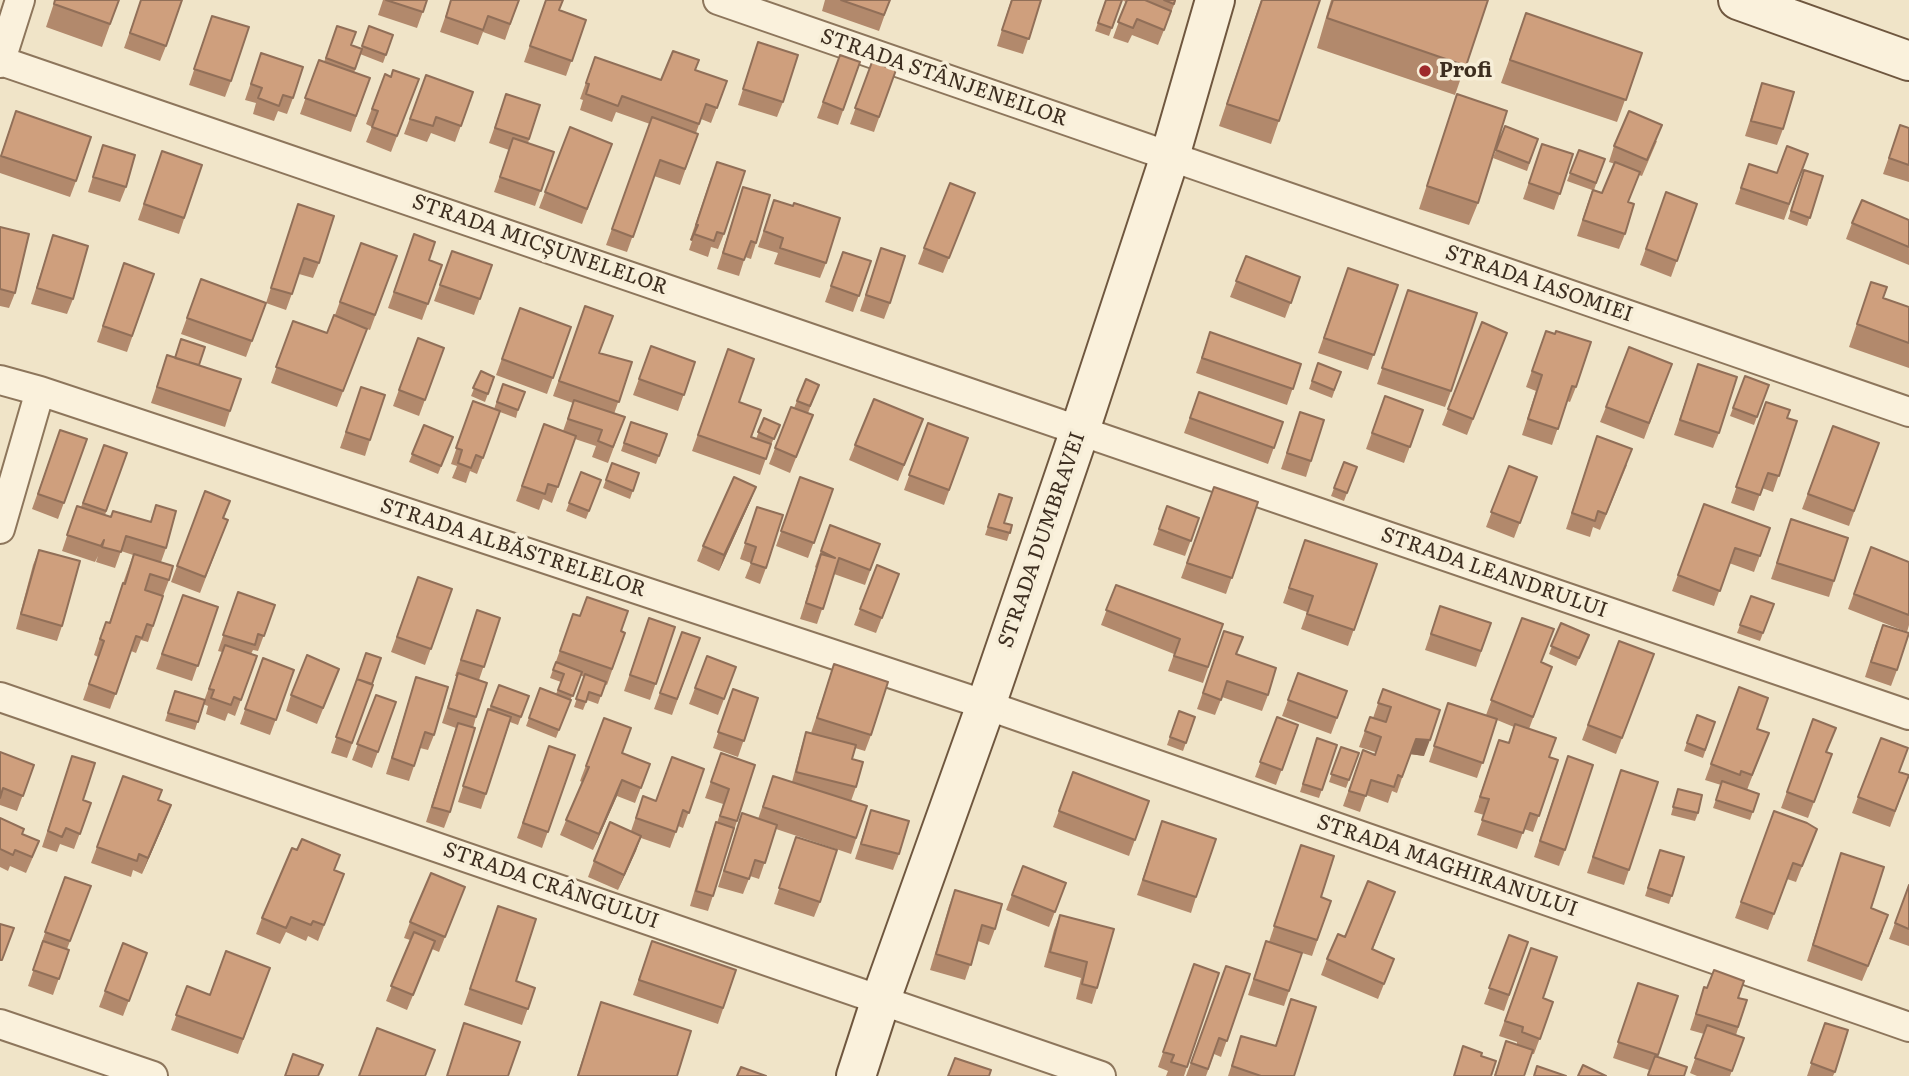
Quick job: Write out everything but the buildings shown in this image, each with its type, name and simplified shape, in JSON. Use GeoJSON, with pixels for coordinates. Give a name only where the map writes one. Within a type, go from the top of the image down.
{"type":"FeatureCollection","features":[{"type":"Feature","properties":{"kind":"street"},"geometry":{"type":"LineString","coordinates":[[0,62],[20,0]]}},
{"type":"Feature","properties":{"kind":"street","name":"STRADA STÂNJENEILOR"},"geometry":{"type":"LineString","coordinates":[[718,0],[1170,156]]}},
{"type":"Feature","properties":{"kind":"street","name":"STRADA DUMBRAVEI"},"geometry":{"type":"LineString","coordinates":[[856,1076],[1080,430],[1170,156],[1215,0]]}},
{"type":"Feature","properties":{"kind":"street"},"geometry":{"type":"LineString","coordinates":[[1738,0],[1909,61]]}},
{"type":"Feature","properties":{"kind":"street","name":"STRADA MICȘUNELELOR"},"geometry":{"type":"LineString","coordinates":[[0,62],[1080,430]]}},
{"type":"Feature","properties":{"kind":"street","name":"STRADA IASOMIEI"},"geometry":{"type":"LineString","coordinates":[[1170,156],[1909,412]]}},
{"type":"Feature","properties":{"kind":"street","name":"STRADA ALBĂSTRELELOR"},"geometry":{"type":"LineString","coordinates":[[0,380],[986,705]]}},
{"type":"Feature","properties":{"kind":"street"},"geometry":{"type":"LineString","coordinates":[[0,529],[40,391]]}},
{"type":"Feature","properties":{"kind":"street","name":"STRADA LEANDRULUI"},"geometry":{"type":"LineString","coordinates":[[1080,430],[1909,715]]}},
{"type":"Feature","properties":{"kind":"street","name":"STRADA CRÂNGULUI"},"geometry":{"type":"LineString","coordinates":[[0,697],[1101,1076]]}},
{"type":"Feature","properties":{"kind":"street","name":"STRADA MAGHIRANULUI"},"geometry":{"type":"LineString","coordinates":[[986,705],[1909,1027]]}},
{"type":"Feature","properties":{"kind":"street"},"geometry":{"type":"LineString","coordinates":[[0,1024],[153,1076]]}},
{"type":"Feature","properties":{"kind":"place","name":"Profi"},"geometry":{"type":"Point","coordinates":[1425,71]}}]}
